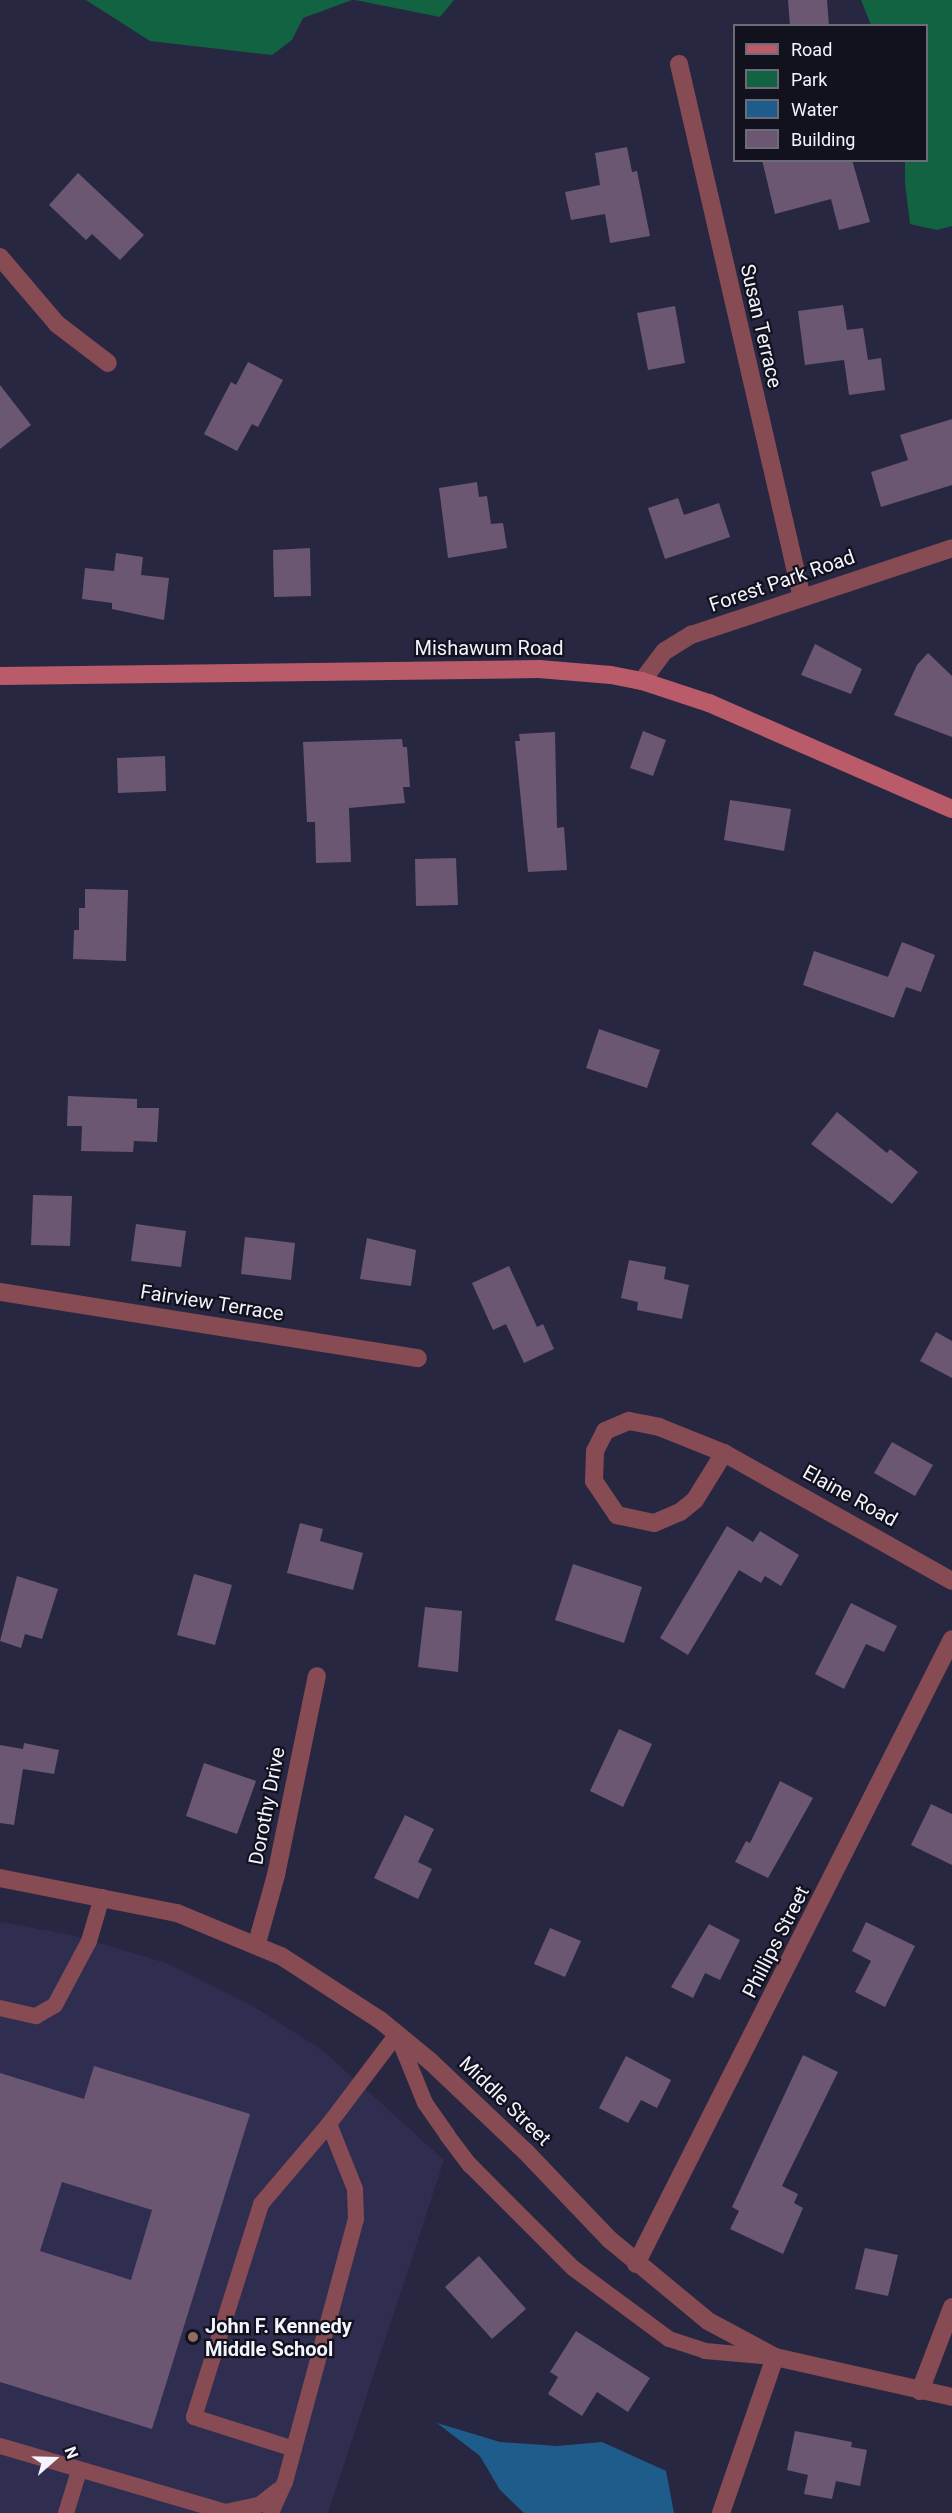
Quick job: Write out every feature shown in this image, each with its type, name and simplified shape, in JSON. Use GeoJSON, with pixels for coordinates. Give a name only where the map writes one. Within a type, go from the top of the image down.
{"type":"FeatureCollection","features":[{"type":"Feature","properties":{"kind":"main road","name":"Mishawum Road"},"geometry":{"type":"LineString","coordinates":[[0,676],[539,669],[642,681],[742,717],[952,809]]}},
{"type":"Feature","properties":{"kind":"street","name":"Susan Terrace"},"geometry":{"type":"LineString","coordinates":[[679,64],[802,598]]}},
{"type":"Feature","properties":{"kind":"street"},"geometry":{"type":"LineString","coordinates":[[0,257],[57,324],[108,363]]}},
{"type":"Feature","properties":{"kind":"street","name":"Forest Park Road"},"geometry":{"type":"LineString","coordinates":[[642,681],[665,651],[681,639],[952,548]]}},
{"type":"Feature","properties":{"kind":"street","name":"Fairview Terrace"},"geometry":{"type":"LineString","coordinates":[[0,1292],[418,1358]]}},
{"type":"Feature","properties":{"kind":"street","name":"Elaine Road"},"geometry":{"type":"LineString","coordinates":[[724,1453],[695,1500],[680,1512],[654,1524],[617,1515],[594,1481],[599,1441],[605,1431],[620,1423],[659,1427],[724,1453],[952,1581]]}},
{"type":"Feature","properties":{"kind":"street","name":"Phillips Street"},"geometry":{"type":"LineString","coordinates":[[636,2264],[952,1639]]}},
{"type":"Feature","properties":{"kind":"street","name":"Dorothy Drive"},"geometry":{"type":"LineString","coordinates":[[257,1943],[276,1875],[317,1676]]}},
{"type":"Feature","properties":{"kind":"street","name":"Middle Street"},"geometry":{"type":"LineString","coordinates":[[0,1878],[177,1913],[257,1943],[302,1968],[397,2034],[480,2106],[636,2264],[708,2321],[775,2357],[952,2397]]}},
{"type":"Feature","properties":{"kind":"street"},"geometry":{"type":"LineString","coordinates":[[920,2391],[952,2307]]}},
{"type":"Feature","properties":{"kind":"street"},"geometry":{"type":"LineString","coordinates":[[721,2513],[775,2357]]}},
{"type":"Feature","properties":{"kind":"lane"},"geometry":{"type":"LineString","coordinates":[[0,2008],[36,2016],[55,2005],[89,1941],[102,1898]]}},
{"type":"Feature","properties":{"kind":"lane"},"geometry":{"type":"LineString","coordinates":[[294,2449],[194,2417],[261,2204],[329,2124],[397,2034]]}},
{"type":"Feature","properties":{"kind":"lane"},"geometry":{"type":"LineString","coordinates":[[397,2034],[425,2103],[447,2135],[470,2164],[573,2268],[669,2339],[705,2351],[775,2357]]}},
{"type":"Feature","properties":{"kind":"lane"},"geometry":{"type":"LineString","coordinates":[[271,2513],[285,2482],[356,2219],[355,2189],[329,2124]]}},
{"type":"Feature","properties":{"kind":"lane"},"geometry":{"type":"LineString","coordinates":[[0,2446],[225,2512],[259,2505],[285,2482]]}},
{"type":"Feature","properties":{"kind":"lane"},"geometry":{"type":"LineString","coordinates":[[66,2513],[79,2471]]}},
{"type":"Feature","properties":{"kind":"shaded area","name":"John F. Kennedy Middle School"},"geometry":{"type":"Polygon","coordinates":[[[0,1922],[72,1935],[166,1963],[256,2008],[322,2050],[444,2160],[328,2513],[0,2513],[0,1922]]]}},
{"type":"Feature","properties":{"kind":"green space"},"geometry":{"type":"Polygon","coordinates":[[[86,0],[352,0],[303,18],[292,40],[272,55],[150,41],[86,0]]]}},
{"type":"Feature","properties":{"kind":"green space"},"geometry":{"type":"Polygon","coordinates":[[[355,0],[454,0],[440,17],[355,0]]]}},
{"type":"Feature","properties":{"kind":"green space"},"geometry":{"type":"Polygon","coordinates":[[[861,0],[952,0],[952,226],[937,230],[910,224],[905,183],[905,162],[928,162],[928,24],[871,24],[861,0]]]}},
{"type":"Feature","properties":{"kind":"water"},"geometry":{"type":"Polygon","coordinates":[[[437,2423],[500,2442],[557,2446],[602,2442],[666,2471],[674,2513],[524,2513],[500,2490],[480,2456],[437,2423]]]}},
{"type":"Feature","properties":{"kind":"building"},"geometry":{"type":"Polygon","coordinates":[[[788,0],[827,0],[829,24],[790,24],[788,0]]]}},
{"type":"Feature","properties":{"kind":"building"},"geometry":{"type":"Polygon","coordinates":[[[627,147],[632,172],[637,171],[650,236],[610,243],[605,214],[571,220],[565,192],[600,185],[595,153],[627,147]]]}},
{"type":"Feature","properties":{"kind":"building"},"geometry":{"type":"Polygon","coordinates":[[[762,162],[853,162],[870,222],[839,230],[831,199],[775,214],[762,162]]]}},
{"type":"Feature","properties":{"kind":"building"},"geometry":{"type":"Polygon","coordinates":[[[78,173],[144,235],[120,260],[92,234],[86,240],[49,205],[78,173]]]}},
{"type":"Feature","properties":{"kind":"building"},"geometry":{"type":"Polygon","coordinates":[[[843,305],[847,330],[863,328],[868,360],[881,358],[885,390],[849,395],[844,360],[805,365],[798,311],[843,305]]]}},
{"type":"Feature","properties":{"kind":"building"},"geometry":{"type":"Polygon","coordinates":[[[675,306],[685,363],[648,370],[637,313],[675,306]]]}},
{"type":"Feature","properties":{"kind":"building"},"geometry":{"type":"Polygon","coordinates":[[[248,362],[283,380],[258,427],[252,424],[237,451],[204,434],[231,382],[236,385],[248,362]]]}},
{"type":"Feature","properties":{"kind":"building"},"geometry":{"type":"Polygon","coordinates":[[[0,385],[31,425],[0,449],[0,385]]]}},
{"type":"Feature","properties":{"kind":"building"},"geometry":{"type":"Polygon","coordinates":[[[952,419],[952,485],[881,507],[871,472],[908,460],[900,435],[952,419]]]}},
{"type":"Feature","properties":{"kind":"building"},"geometry":{"type":"Polygon","coordinates":[[[477,482],[479,497],[487,496],[491,524],[503,523],[507,548],[448,558],[439,488],[477,482]]]}},
{"type":"Feature","properties":{"kind":"building"},"geometry":{"type":"Polygon","coordinates":[[[678,498],[684,515],[719,503],[730,537],[665,559],[648,508],[678,498]]]}},
{"type":"Feature","properties":{"kind":"building"},"geometry":{"type":"Polygon","coordinates":[[[310,548],[311,596],[274,597],[273,550],[310,548]]]}},
{"type":"Feature","properties":{"kind":"building"},"geometry":{"type":"Polygon","coordinates":[[[116,553],[143,557],[141,575],[169,578],[164,620],[112,609],[112,603],[82,599],[85,568],[114,571],[116,553]]]}},
{"type":"Feature","properties":{"kind":"building"},"geometry":{"type":"Polygon","coordinates":[[[815,644],[862,669],[851,694],[801,675],[815,644]]]}},
{"type":"Feature","properties":{"kind":"building"},"geometry":{"type":"Polygon","coordinates":[[[928,653],[952,676],[952,737],[894,715],[917,665],[928,653]]]}},
{"type":"Feature","properties":{"kind":"building"},"geometry":{"type":"Polygon","coordinates":[[[643,731],[666,740],[653,776],[630,768],[643,731]]]}},
{"type":"Feature","properties":{"kind":"building"},"geometry":{"type":"Polygon","coordinates":[[[555,732],[557,828],[564,827],[567,870],[528,872],[515,741],[520,741],[519,734],[555,732]]]}},
{"type":"Feature","properties":{"kind":"building"},"geometry":{"type":"Polygon","coordinates":[[[402,739],[403,747],[407,747],[410,787],[403,787],[405,803],[349,808],[351,862],[316,863],[315,822],[307,822],[303,742],[402,739]]]}},
{"type":"Feature","properties":{"kind":"building"},"geometry":{"type":"Polygon","coordinates":[[[165,756],[166,791],[118,793],[117,758],[165,756]]]}},
{"type":"Feature","properties":{"kind":"building"},"geometry":{"type":"Polygon","coordinates":[[[730,800],[791,809],[784,851],[724,840],[730,800]]]}},
{"type":"Feature","properties":{"kind":"building"},"geometry":{"type":"Polygon","coordinates":[[[456,858],[458,905],[416,906],[415,859],[456,858]]]}},
{"type":"Feature","properties":{"kind":"building"},"geometry":{"type":"Polygon","coordinates":[[[85,889],[128,890],[126,961],[73,959],[74,930],[79,930],[79,908],[85,908],[85,889]]]}},
{"type":"Feature","properties":{"kind":"building"},"geometry":{"type":"Polygon","coordinates":[[[902,942],[935,955],[921,992],[906,987],[894,1018],[803,985],[814,951],[888,977],[902,942]]]}},
{"type":"Feature","properties":{"kind":"building"},"geometry":{"type":"Polygon","coordinates":[[[599,1029],[660,1050],[647,1088],[586,1068],[599,1029]]]}},
{"type":"Feature","properties":{"kind":"building"},"geometry":{"type":"Polygon","coordinates":[[[68,1096],[137,1099],[137,1108],[159,1108],[157,1142],[134,1141],[133,1152],[81,1151],[82,1126],[67,1126],[68,1096]]]}},
{"type":"Feature","properties":{"kind":"building"},"geometry":{"type":"Polygon","coordinates":[[[837,1112],[887,1153],[890,1149],[918,1172],[892,1204],[811,1144],[837,1112]]]}},
{"type":"Feature","properties":{"kind":"building"},"geometry":{"type":"Polygon","coordinates":[[[33,1195],[72,1196],[70,1246],[31,1245],[33,1195]]]}},
{"type":"Feature","properties":{"kind":"building"},"geometry":{"type":"Polygon","coordinates":[[[136,1224],[186,1231],[181,1267],[131,1261],[136,1224]]]}},
{"type":"Feature","properties":{"kind":"building"},"geometry":{"type":"Polygon","coordinates":[[[245,1237],[295,1243],[291,1280],[241,1274],[245,1237]]]}},
{"type":"Feature","properties":{"kind":"building"},"geometry":{"type":"Polygon","coordinates":[[[367,1238],[416,1250],[411,1286],[360,1279],[367,1238]]]}},
{"type":"Feature","properties":{"kind":"building"},"geometry":{"type":"Polygon","coordinates":[[[629,1260],[666,1267],[664,1279],[689,1285],[682,1319],[637,1310],[638,1302],[621,1298],[629,1260]]]}},
{"type":"Feature","properties":{"kind":"building"},"geometry":{"type":"Polygon","coordinates":[[[509,1266],[537,1327],[543,1324],[554,1349],[524,1363],[506,1324],[493,1330],[472,1283],[509,1266]]]}},
{"type":"Feature","properties":{"kind":"building"},"geometry":{"type":"Polygon","coordinates":[[[936,1332],[952,1341],[952,1378],[920,1361],[936,1332]]]}},
{"type":"Feature","properties":{"kind":"building"},"geometry":{"type":"Polygon","coordinates":[[[892,1442],[933,1465],[915,1496],[874,1473],[892,1442]]]}},
{"type":"Feature","properties":{"kind":"building"},"geometry":{"type":"Polygon","coordinates":[[[300,1523],[323,1529],[320,1541],[363,1553],[353,1590],[287,1573],[300,1523]]]}},
{"type":"Feature","properties":{"kind":"building"},"geometry":{"type":"Polygon","coordinates":[[[727,1526],[753,1542],[760,1531],[799,1555],[781,1586],[765,1576],[761,1583],[739,1570],[688,1655],[660,1638],[727,1526]]]}},
{"type":"Feature","properties":{"kind":"building"},"geometry":{"type":"Polygon","coordinates":[[[573,1564],[642,1587],[624,1643],[555,1620],[573,1564]]]}},
{"type":"Feature","properties":{"kind":"building"},"geometry":{"type":"Polygon","coordinates":[[[194,1574],[232,1585],[215,1645],[177,1635],[194,1574]]]}},
{"type":"Feature","properties":{"kind":"building"},"geometry":{"type":"Polygon","coordinates":[[[17,1576],[58,1589],[42,1639],[25,1634],[21,1648],[0,1641],[17,1576]]]}},
{"type":"Feature","properties":{"kind":"building"},"geometry":{"type":"Polygon","coordinates":[[[851,1603],[897,1626],[884,1652],[866,1644],[844,1689],[815,1674],[851,1603]]]}},
{"type":"Feature","properties":{"kind":"building"},"geometry":{"type":"Polygon","coordinates":[[[425,1607],[462,1611],[458,1672],[418,1667],[425,1607]]]}},
{"type":"Feature","properties":{"kind":"building"},"geometry":{"type":"Polygon","coordinates":[[[619,1729],[652,1744],[623,1807],[590,1791],[619,1729]]]}},
{"type":"Feature","properties":{"kind":"building"},"geometry":{"type":"Polygon","coordinates":[[[24,1743],[59,1750],[54,1774],[23,1769],[14,1825],[0,1823],[0,1745],[23,1749],[24,1743]]]}},
{"type":"Feature","properties":{"kind":"building"},"geometry":{"type":"Polygon","coordinates":[[[204,1763],[256,1781],[237,1834],[186,1816],[204,1763]]]}},
{"type":"Feature","properties":{"kind":"building"},"geometry":{"type":"Polygon","coordinates":[[[780,1781],[813,1798],[768,1878],[735,1862],[746,1841],[750,1843],[780,1781]]]}},
{"type":"Feature","properties":{"kind":"building"},"geometry":{"type":"Polygon","coordinates":[[[931,1804],[952,1814],[952,1865],[911,1845],[931,1804]]]}},
{"type":"Feature","properties":{"kind":"building"},"geometry":{"type":"Polygon","coordinates":[[[405,1815],[434,1829],[418,1862],[432,1869],[418,1899],[374,1878],[405,1815]]]}},
{"type":"Feature","properties":{"kind":"building"},"geometry":{"type":"Polygon","coordinates":[[[866,1922],[915,1946],[885,2007],[855,1992],[871,1961],[852,1951],[866,1922]]]}},
{"type":"Feature","properties":{"kind":"building"},"geometry":{"type":"Polygon","coordinates":[[[709,1924],[740,1940],[720,1980],[705,1973],[693,1998],[671,1987],[709,1924]]]}},
{"type":"Feature","properties":{"kind":"building"},"geometry":{"type":"Polygon","coordinates":[[[550,1928],[581,1941],[565,1977],[534,1964],[550,1928]]]}},
{"type":"Feature","properties":{"kind":"building"},"geometry":{"type":"Polygon","coordinates":[[[803,2055],[838,2072],[782,2186],[798,2194],[794,2203],[803,2208],[783,2254],[730,2229],[739,2211],[732,2207],[803,2055]]]}},
{"type":"Feature","properties":{"kind":"building"},"geometry":{"type":"Polygon","coordinates":[[[626,2056],[671,2080],[657,2108],[641,2100],[628,2123],[599,2108],[626,2056]]]}},
{"type":"Feature","properties":{"kind":"building"},"geometry":{"type":"Polygon","coordinates":[[[94,2066],[250,2114],[152,2429],[0,2382],[0,2073],[84,2099],[94,2066]],[[62,2182],[40,2251],[131,2280],[152,2210],[62,2182]]]}},
{"type":"Feature","properties":{"kind":"building"},"geometry":{"type":"Polygon","coordinates":[[[865,2248],[898,2255],[888,2296],[855,2289],[865,2248]]]}},
{"type":"Feature","properties":{"kind":"building"},"geometry":{"type":"Polygon","coordinates":[[[479,2256],[526,2309],[492,2339],[445,2287],[479,2256]]]}},
{"type":"Feature","properties":{"kind":"building"},"geometry":{"type":"Polygon","coordinates":[[[576,2331],[650,2378],[628,2412],[597,2392],[582,2416],[548,2394],[558,2377],[550,2372],[576,2331]]]}},
{"type":"Feature","properties":{"kind":"building"},"geometry":{"type":"Polygon","coordinates":[[[795,2431],[852,2442],[851,2447],[867,2450],[860,2486],[836,2481],[832,2499],[804,2494],[808,2475],[787,2470],[795,2431]]]}},
{"type":"Feature","properties":{"kind":"place","name":"John F. Kennedy Middle School"},"geometry":{"type":"Point","coordinates":[193,2337]}}]}
